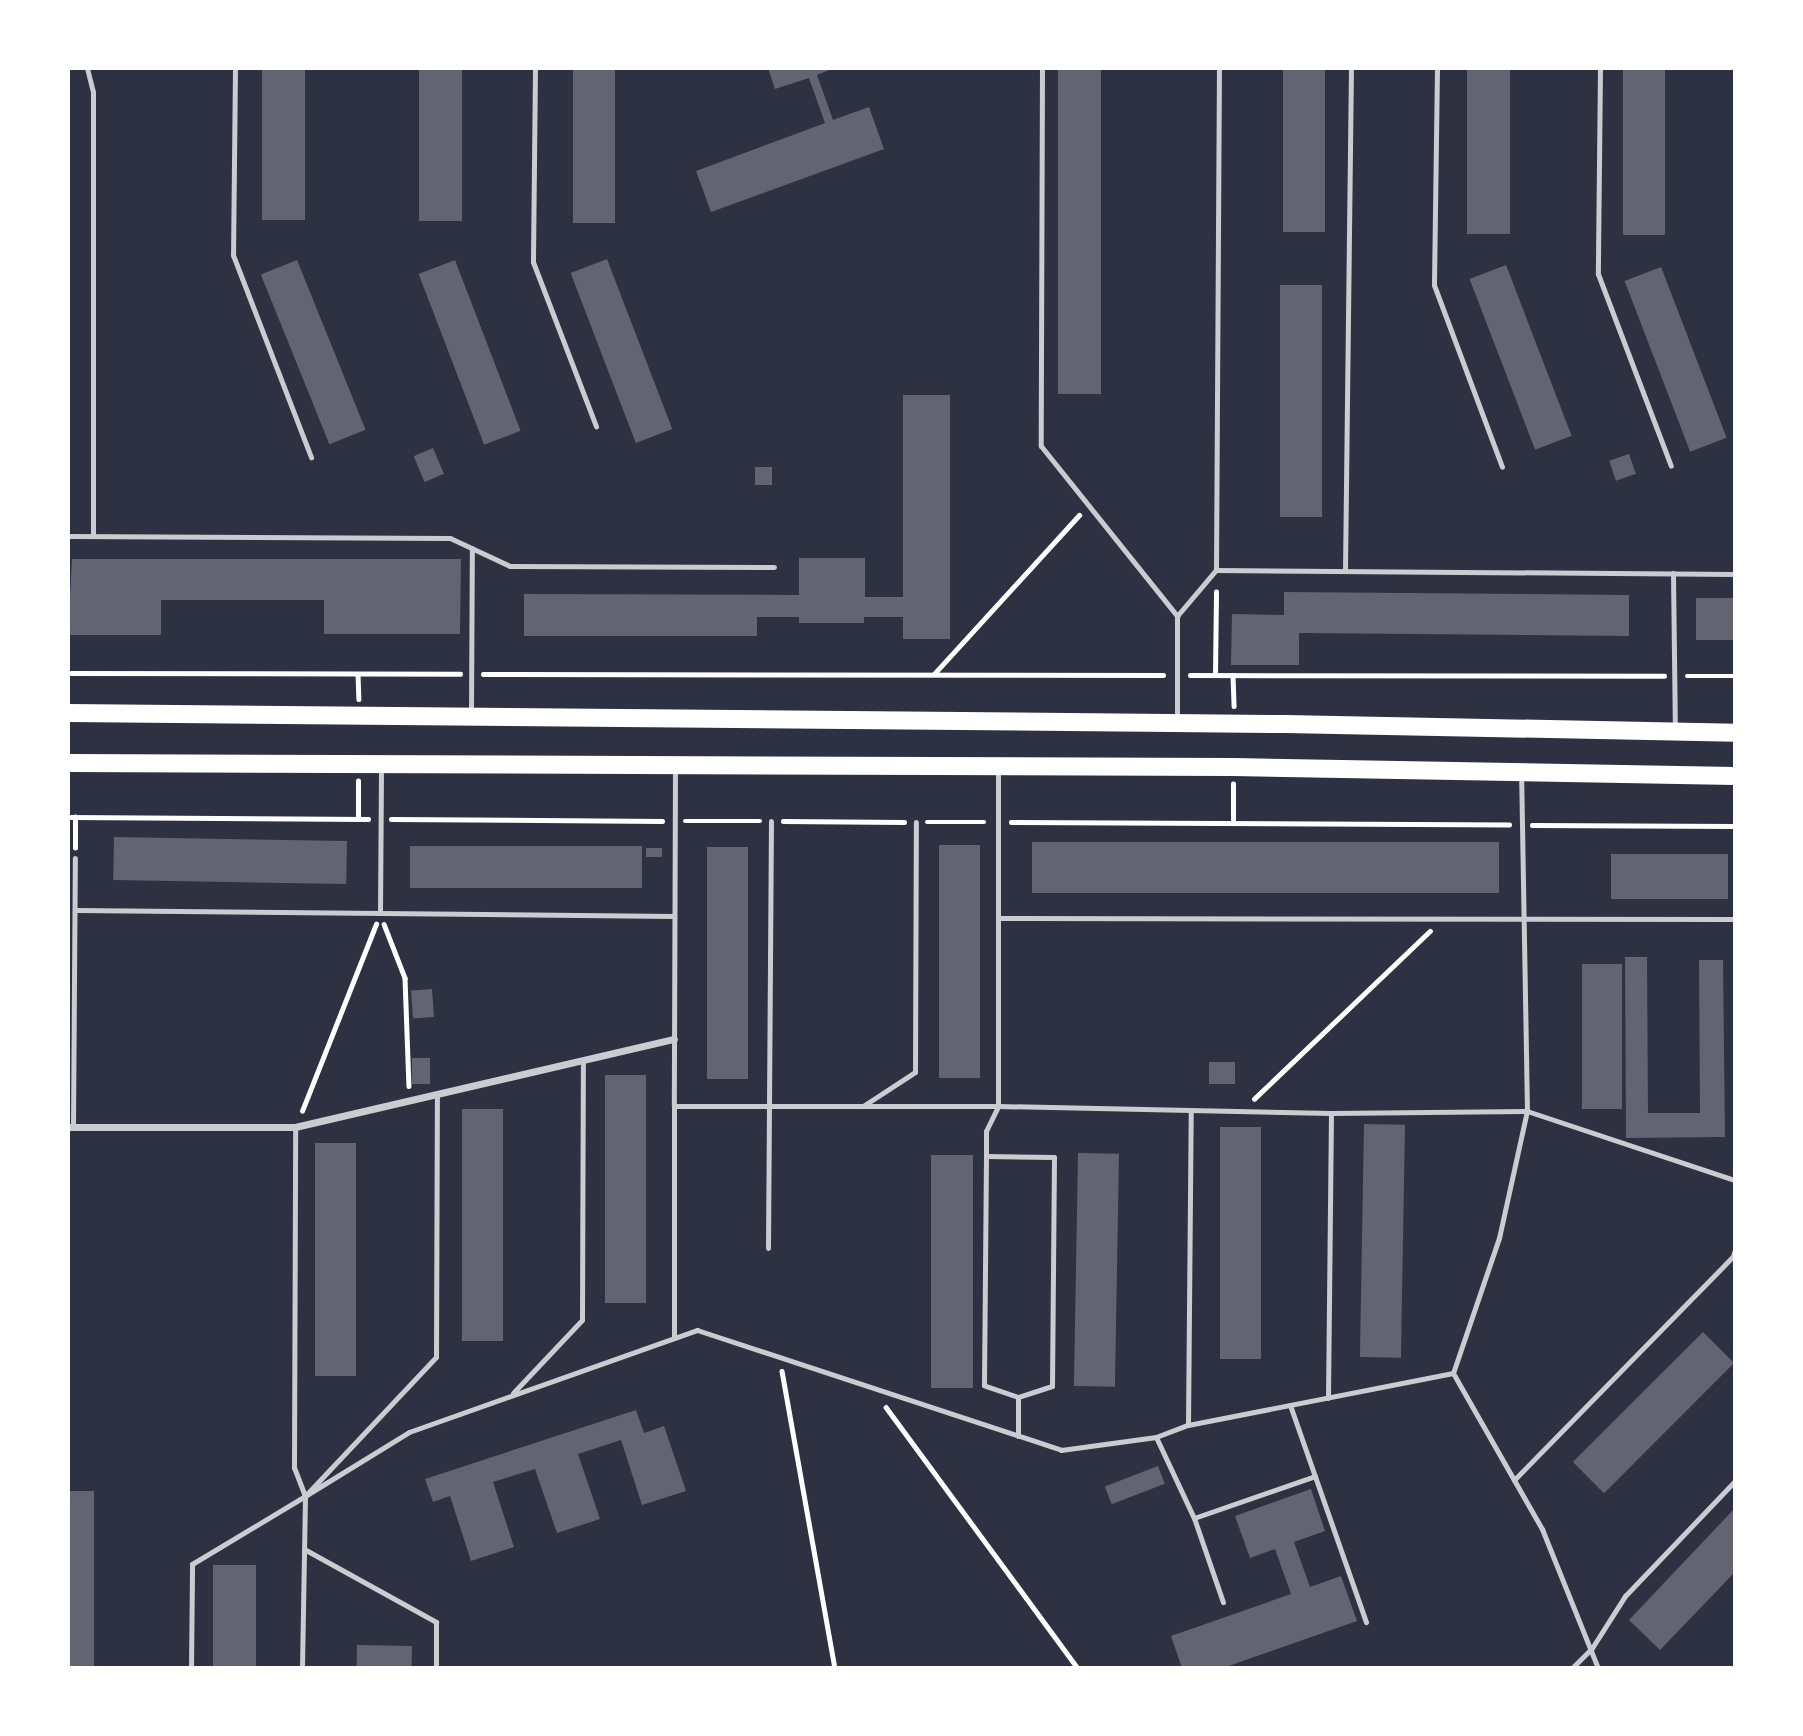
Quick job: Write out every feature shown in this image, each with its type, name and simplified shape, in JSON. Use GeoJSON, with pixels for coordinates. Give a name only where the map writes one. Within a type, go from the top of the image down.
{"type":"FeatureCollection","features":[{"type":"Feature","properties":{"kind":"main road"},"geometry":{"type":"LineString","coordinates":[[68,713],[1178,723],[1735,733]]}},
{"type":"Feature","properties":{"kind":"main road"},"geometry":{"type":"LineString","coordinates":[[68,763],[998,766],[1735,776]]}},
{"type":"Feature","properties":{"kind":"street"},"geometry":{"type":"LineString","coordinates":[[71,1127],[295,1127],[674,1039]]}},
{"type":"Feature","properties":{"kind":"lane"},"geometry":{"type":"LineString","coordinates":[[87,68],[93,92],[93,536]]}},
{"type":"Feature","properties":{"kind":"lane"},"geometry":{"type":"LineString","coordinates":[[235,68],[233,255],[311,457]]}},
{"type":"Feature","properties":{"kind":"lane"},"geometry":{"type":"LineString","coordinates":[[535,68],[533,262],[596,426]]}},
{"type":"Feature","properties":{"kind":"lane"},"geometry":{"type":"LineString","coordinates":[[1042,68],[1041,446],[1177,616]]}},
{"type":"Feature","properties":{"kind":"lane"},"geometry":{"type":"LineString","coordinates":[[1178,723],[1177,616],[1216,570],[1219,68]]}},
{"type":"Feature","properties":{"kind":"lane"},"geometry":{"type":"LineString","coordinates":[[1345,571],[1351,68]]}},
{"type":"Feature","properties":{"kind":"lane"},"geometry":{"type":"LineString","coordinates":[[1437,68],[1434,285],[1502,467]]}},
{"type":"Feature","properties":{"kind":"lane"},"geometry":{"type":"LineString","coordinates":[[1600,68],[1598,274],[1671,466]]}},
{"type":"Feature","properties":{"kind":"lane"},"geometry":{"type":"LineString","coordinates":[[68,536],[450,538],[510,566],[774,567]]}},
{"type":"Feature","properties":{"kind":"lane"},"geometry":{"type":"LineString","coordinates":[[471,716],[472,548]]}},
{"type":"Feature","properties":{"kind":"lane"},"geometry":{"type":"LineString","coordinates":[[1216,570],[1735,573]]}},
{"type":"Feature","properties":{"kind":"lane"},"geometry":{"type":"LineString","coordinates":[[1673,573],[1672,676],[1676,732]]}},
{"type":"Feature","properties":{"kind":"lane"},"geometry":{"type":"LineString","coordinates":[[380,913],[381,764]]}},
{"type":"Feature","properties":{"kind":"lane"},"geometry":{"type":"LineString","coordinates":[[674,1338],[675,765]]}},
{"type":"Feature","properties":{"kind":"lane"},"geometry":{"type":"LineString","coordinates":[[986,1156],[1054,1157],[1052,1386],[1018,1397],[984,1385],[986,1131],[998,1105],[998,766]]}},
{"type":"Feature","properties":{"kind":"lane"},"geometry":{"type":"LineString","coordinates":[[1521,771],[1527,1111],[1499,1238],[1453,1373],[1542,1529],[1598,1668]]}},
{"type":"Feature","properties":{"kind":"lane"},"geometry":{"type":"LineString","coordinates":[[768,1248],[771,821]]}},
{"type":"Feature","properties":{"kind":"lane"},"geometry":{"type":"LineString","coordinates":[[863,1106],[915,1072],[916,822]]}},
{"type":"Feature","properties":{"kind":"lane"},"geometry":{"type":"LineString","coordinates":[[71,1127],[75,858]]}},
{"type":"Feature","properties":{"kind":"lane"},"geometry":{"type":"LineString","coordinates":[[75,910],[674,916]]}},
{"type":"Feature","properties":{"kind":"lane"},"geometry":{"type":"LineString","coordinates":[[998,918],[1735,919]]}},
{"type":"Feature","properties":{"kind":"lane"},"geometry":{"type":"LineString","coordinates":[[512,1394],[582,1320],[583,1060]]}},
{"type":"Feature","properties":{"kind":"lane"},"geometry":{"type":"LineString","coordinates":[[305,1496],[436,1357],[437,1094]]}},
{"type":"Feature","properties":{"kind":"lane"},"geometry":{"type":"LineString","coordinates":[[674,1106],[998,1105],[1331,1113],[1527,1111],[1735,1180]]}},
{"type":"Feature","properties":{"kind":"lane"},"geometry":{"type":"LineString","coordinates":[[1188,1425],[1191,1111]]}},
{"type":"Feature","properties":{"kind":"lane"},"geometry":{"type":"LineString","coordinates":[[1328,1398],[1331,1113]]}},
{"type":"Feature","properties":{"kind":"lane"},"geometry":{"type":"LineString","coordinates":[[295,1127],[294,1468],[305,1496],[302,1668]]}},
{"type":"Feature","properties":{"kind":"lane"},"geometry":{"type":"LineString","coordinates":[[1514,1480],[1734,1256]]}},
{"type":"Feature","properties":{"kind":"lane"},"geometry":{"type":"LineString","coordinates":[[191,1668],[192,1564],[409,1432],[697,1330],[1061,1450],[1156,1437],[1188,1425],[1453,1373]]}},
{"type":"Feature","properties":{"kind":"lane"},"geometry":{"type":"LineString","coordinates":[[1018,1397],[1018,1436]]}},
{"type":"Feature","properties":{"kind":"lane"},"geometry":{"type":"LineString","coordinates":[[1290,1405],[1366,1622]]}},
{"type":"Feature","properties":{"kind":"lane"},"geometry":{"type":"LineString","coordinates":[[1156,1437],[1194,1518],[1223,1602]]}},
{"type":"Feature","properties":{"kind":"lane"},"geometry":{"type":"LineString","coordinates":[[1194,1518],[1315,1476]]}},
{"type":"Feature","properties":{"kind":"lane"},"geometry":{"type":"LineString","coordinates":[[1572,1668],[1592,1648],[1625,1596],[1735,1481]]}},
{"type":"Feature","properties":{"kind":"lane"},"geometry":{"type":"LineString","coordinates":[[304,1549],[436,1622],[436,1668]]}},
{"type":"Feature","properties":{"kind":"path"},"geometry":{"type":"LineString","coordinates":[[934,675],[1088,505]]}},
{"type":"Feature","properties":{"kind":"path"},"geometry":{"type":"LineString","coordinates":[[1215,675],[1216,570]]}},
{"type":"Feature","properties":{"kind":"path"},"geometry":{"type":"LineString","coordinates":[[68,673],[1735,676]]}},
{"type":"Feature","properties":{"kind":"path"},"geometry":{"type":"LineString","coordinates":[[75,817],[75,858]]}},
{"type":"Feature","properties":{"kind":"path"},"geometry":{"type":"LineString","coordinates":[[380,913],[405,978],[410,1101]]}},
{"type":"Feature","properties":{"kind":"path"},"geometry":{"type":"LineString","coordinates":[[295,1127],[380,913]]}},
{"type":"Feature","properties":{"kind":"path"},"geometry":{"type":"LineString","coordinates":[[1241,1112],[1442,920]]}},
{"type":"Feature","properties":{"kind":"path"},"geometry":{"type":"LineString","coordinates":[[779,1356],[835,1668]]}},
{"type":"Feature","properties":{"kind":"path"},"geometry":{"type":"LineString","coordinates":[[871,1386],[1077,1668]]}},
{"type":"Feature","properties":{"kind":"building"},"geometry":{"type":"Polygon","coordinates":[[[262,68],[305,68],[305,220],[262,220],[262,68]]]}},
{"type":"Feature","properties":{"kind":"building"},"geometry":{"type":"Polygon","coordinates":[[[419,68],[462,68],[462,221],[419,221],[419,68]]]}},
{"type":"Feature","properties":{"kind":"building"},"geometry":{"type":"Polygon","coordinates":[[[573,68],[615,68],[615,223],[573,223],[573,68]]]}},
{"type":"Feature","properties":{"kind":"building"},"geometry":{"type":"Polygon","coordinates":[[[768,68],[834,68],[817,75],[833,120],[869,107],[884,149],[711,212],[696,171],[825,123],[809,78],[775,89],[768,68]]]}},
{"type":"Feature","properties":{"kind":"building"},"geometry":{"type":"Polygon","coordinates":[[[1058,68],[1101,68],[1101,394],[1058,394],[1058,68]]]}},
{"type":"Feature","properties":{"kind":"building"},"geometry":{"type":"Polygon","coordinates":[[[1283,68],[1325,68],[1325,232],[1283,232],[1283,68]]]}},
{"type":"Feature","properties":{"kind":"building"},"geometry":{"type":"Polygon","coordinates":[[[1467,68],[1510,68],[1510,234],[1467,234],[1467,68]]]}},
{"type":"Feature","properties":{"kind":"building"},"geometry":{"type":"Polygon","coordinates":[[[1623,68],[1665,68],[1665,235],[1623,235],[1623,68]]]}},
{"type":"Feature","properties":{"kind":"building"},"geometry":{"type":"Polygon","coordinates":[[[607,259],[672,429],[636,443],[571,273],[607,259]]]}},
{"type":"Feature","properties":{"kind":"building"},"geometry":{"type":"Polygon","coordinates":[[[297,260],[366,430],[329,444],[261,275],[297,260]]]}},
{"type":"Feature","properties":{"kind":"building"},"geometry":{"type":"Polygon","coordinates":[[[455,260],[521,431],[484,445],[419,274],[455,260]]]}},
{"type":"Feature","properties":{"kind":"building"},"geometry":{"type":"Polygon","coordinates":[[[1506,265],[1572,436],[1535,450],[1470,279],[1506,265]]]}},
{"type":"Feature","properties":{"kind":"building"},"geometry":{"type":"Polygon","coordinates":[[[1661,267],[1727,438],[1690,452],[1625,281],[1661,267]]]}},
{"type":"Feature","properties":{"kind":"building"},"geometry":{"type":"Polygon","coordinates":[[[1280,285],[1322,285],[1322,517],[1280,517],[1280,285]]]}},
{"type":"Feature","properties":{"kind":"building"},"geometry":{"type":"Polygon","coordinates":[[[903,395],[950,395],[950,639],[903,639],[903,617],[864,617],[864,623],[799,623],[799,617],[757,617],[757,636],[524,636],[524,594],[799,595],[799,558],[865,558],[865,597],[903,597],[903,395]]]}},
{"type":"Feature","properties":{"kind":"building"},"geometry":{"type":"Polygon","coordinates":[[[433,448],[444,474],[425,482],[414,456],[433,448]]]}},
{"type":"Feature","properties":{"kind":"building"},"geometry":{"type":"Polygon","coordinates":[[[1629,454],[1636,474],[1616,481],[1609,461],[1629,454]]]}},
{"type":"Feature","properties":{"kind":"building"},"geometry":{"type":"Polygon","coordinates":[[[755,467],[772,467],[772,485],[755,485],[755,467]]]}},
{"type":"Feature","properties":{"kind":"building"},"geometry":{"type":"Polygon","coordinates":[[[72,559],[461,559],[460,634],[324,634],[324,600],[161,600],[161,635],[68,635],[72,559]]]}},
{"type":"Feature","properties":{"kind":"building"},"geometry":{"type":"Polygon","coordinates":[[[1284,592],[1629,595],[1629,636],[1299,633],[1299,665],[1231,665],[1232,614],[1284,615],[1284,592]]]}},
{"type":"Feature","properties":{"kind":"building"},"geometry":{"type":"Polygon","coordinates":[[[1696,598],[1735,598],[1735,640],[1696,640],[1696,598]]]}},
{"type":"Feature","properties":{"kind":"building"},"geometry":{"type":"Polygon","coordinates":[[[114,837],[347,841],[346,884],[113,880],[114,837]]]}},
{"type":"Feature","properties":{"kind":"building"},"geometry":{"type":"Polygon","coordinates":[[[1032,842],[1499,842],[1499,893],[1032,893],[1032,842]]]}},
{"type":"Feature","properties":{"kind":"building"},"geometry":{"type":"Polygon","coordinates":[[[939,845],[980,845],[980,1078],[939,1078],[939,845]]]}},
{"type":"Feature","properties":{"kind":"building"},"geometry":{"type":"Polygon","coordinates":[[[410,846],[642,846],[642,888],[410,888],[410,846]]]}},
{"type":"Feature","properties":{"kind":"building"},"geometry":{"type":"Polygon","coordinates":[[[707,847],[748,847],[748,1079],[707,1079],[707,847]]]}},
{"type":"Feature","properties":{"kind":"building"},"geometry":{"type":"Polygon","coordinates":[[[646,848],[662,848],[662,857],[646,857],[646,848]]]}},
{"type":"Feature","properties":{"kind":"building"},"geometry":{"type":"Polygon","coordinates":[[[1611,854],[1728,854],[1728,899],[1611,899],[1611,854]]]}},
{"type":"Feature","properties":{"kind":"building"},"geometry":{"type":"Polygon","coordinates":[[[1625,957],[1647,957],[1648,1113],[1700,1113],[1699,960],[1723,960],[1725,1137],[1626,1138],[1625,957]]]}},
{"type":"Feature","properties":{"kind":"building"},"geometry":{"type":"Polygon","coordinates":[[[1582,964],[1622,964],[1622,1109],[1582,1109],[1582,964]]]}},
{"type":"Feature","properties":{"kind":"building"},"geometry":{"type":"Polygon","coordinates":[[[432,989],[434,1017],[413,1018],[411,990],[432,989]]]}},
{"type":"Feature","properties":{"kind":"building"},"geometry":{"type":"Polygon","coordinates":[[[412,1058],[430,1058],[430,1084],[412,1084],[412,1058]]]}},
{"type":"Feature","properties":{"kind":"building"},"geometry":{"type":"Polygon","coordinates":[[[1209,1062],[1235,1062],[1235,1084],[1209,1084],[1209,1062]]]}},
{"type":"Feature","properties":{"kind":"building"},"geometry":{"type":"Polygon","coordinates":[[[605,1075],[646,1075],[646,1303],[605,1303],[605,1075]]]}},
{"type":"Feature","properties":{"kind":"building"},"geometry":{"type":"Polygon","coordinates":[[[462,1109],[503,1109],[503,1341],[462,1341],[462,1109]]]}},
{"type":"Feature","properties":{"kind":"building"},"geometry":{"type":"Polygon","coordinates":[[[1364,1124],[1405,1125],[1401,1358],[1360,1357],[1364,1124]]]}},
{"type":"Feature","properties":{"kind":"building"},"geometry":{"type":"Polygon","coordinates":[[[1220,1127],[1261,1127],[1261,1359],[1220,1359],[1220,1127]]]}},
{"type":"Feature","properties":{"kind":"building"},"geometry":{"type":"Polygon","coordinates":[[[315,1143],[356,1143],[356,1376],[315,1376],[315,1143]]]}},
{"type":"Feature","properties":{"kind":"building"},"geometry":{"type":"Polygon","coordinates":[[[1078,1153],[1119,1154],[1115,1387],[1074,1386],[1078,1153]]]}},
{"type":"Feature","properties":{"kind":"building"},"geometry":{"type":"Polygon","coordinates":[[[931,1155],[973,1155],[973,1388],[931,1388],[931,1155]]]}},
{"type":"Feature","properties":{"kind":"building"},"geometry":{"type":"Polygon","coordinates":[[[1703,1332],[1734,1363],[1604,1493],[1573,1462],[1703,1332]]]}},
{"type":"Feature","properties":{"kind":"building"},"geometry":{"type":"Polygon","coordinates":[[[636,1410],[644,1433],[664,1426],[686,1491],[642,1505],[621,1440],[578,1454],[600,1519],[557,1533],[535,1469],[493,1482],[514,1547],[471,1561],[450,1496],[433,1502],[425,1479],[636,1410]]]}},
{"type":"Feature","properties":{"kind":"building"},"geometry":{"type":"Polygon","coordinates":[[[1158,1466],[1165,1484],[1112,1504],[1105,1486],[1158,1466]]]}},
{"type":"Feature","properties":{"kind":"building"},"geometry":{"type":"Polygon","coordinates":[[[1311,1489],[1325,1531],[1294,1542],[1310,1587],[1341,1576],[1357,1621],[1223,1668],[1182,1668],[1171,1636],[1291,1594],[1275,1549],[1250,1558],[1235,1516],[1311,1489]]]}},
{"type":"Feature","properties":{"kind":"building"},"geometry":{"type":"Polygon","coordinates":[[[68,1491],[94,1491],[94,1668],[68,1668],[68,1491]]]}},
{"type":"Feature","properties":{"kind":"building"},"geometry":{"type":"Polygon","coordinates":[[[1735,1508],[1735,1572],[1660,1650],[1629,1620],[1735,1508]]]}},
{"type":"Feature","properties":{"kind":"building"},"geometry":{"type":"Polygon","coordinates":[[[213,1565],[256,1565],[256,1668],[213,1668],[213,1565]]]}},
{"type":"Feature","properties":{"kind":"building"},"geometry":{"type":"Polygon","coordinates":[[[357,1645],[412,1646],[412,1668],[357,1668],[357,1645]]]}}]}
